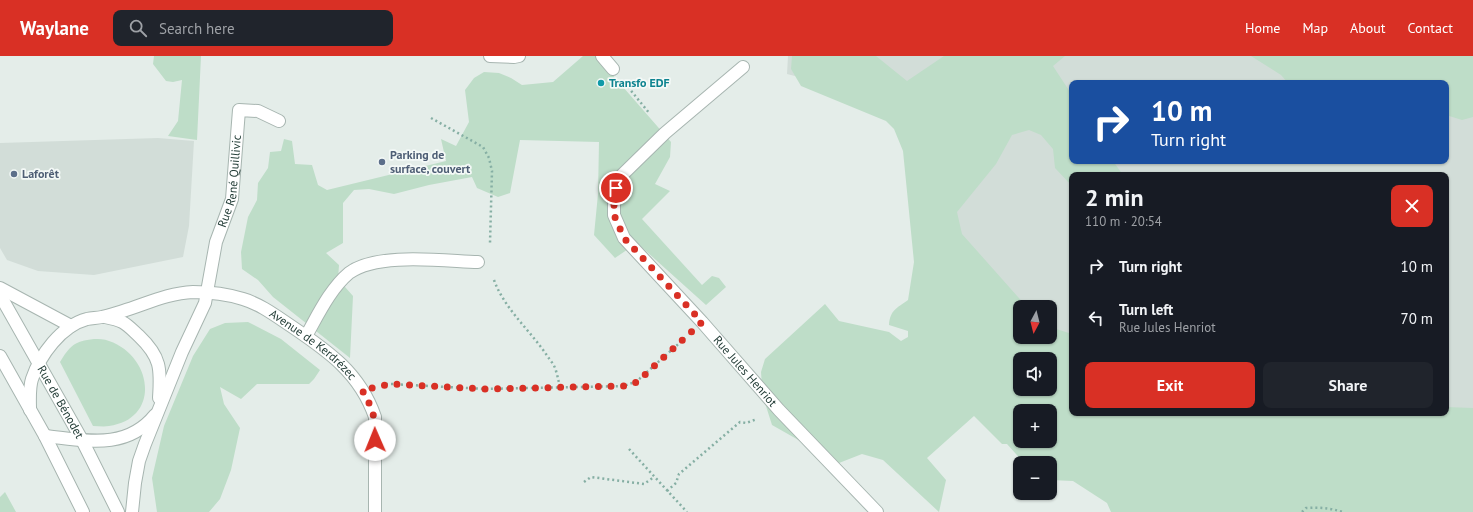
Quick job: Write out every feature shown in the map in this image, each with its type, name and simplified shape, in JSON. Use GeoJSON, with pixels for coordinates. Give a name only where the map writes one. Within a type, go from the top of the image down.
{"type":"FeatureCollection","features":[{"type":"Feature","properties":{"kind":"street"},"geometry":{"type":"LineString","coordinates":[[490,56],[519,56]]}},
{"type":"Feature","properties":{"kind":"street"},"geometry":{"type":"LineString","coordinates":[[602,56],[613,69]]}},
{"type":"Feature","properties":{"kind":"street","name":"Rue Jules Henriot"},"geometry":{"type":"LineString","coordinates":[[743,67],[665,133],[622,175],[614,196],[614,215],[624,238],[702,322],[779,410],[877,512]]}},
{"type":"Feature","properties":{"kind":"street","name":"Rue René Quillivic"},"geometry":{"type":"LineString","coordinates":[[207,292],[216,242],[229,207],[233,191],[239,110],[258,111],[279,121]]}},
{"type":"Feature","properties":{"kind":"street"},"geometry":{"type":"LineString","coordinates":[[306,336],[329,296],[350,273],[356,270],[370,264],[400,260],[478,262]]}},
{"type":"Feature","properties":{"kind":"street"},"geometry":{"type":"LineString","coordinates":[[0,288],[71,326]]}},
{"type":"Feature","properties":{"kind":"street"},"geometry":{"type":"LineString","coordinates":[[132,512],[135,483],[140,462],[182,352],[202,312],[207,292]]}},
{"type":"Feature","properties":{"kind":"street","name":"Avenue de Kerdrézec"},"geometry":{"type":"LineString","coordinates":[[30,410],[32,381],[39,364],[53,343],[71,326],[87,319],[103,317],[178,293],[207,292],[244,299],[276,316],[318,344],[336,359],[362,390],[375,417],[375,512]]}},
{"type":"Feature","properties":{"kind":"street","name":"Rue de Bénodet"},"geometry":{"type":"LineString","coordinates":[[0,295],[82,440],[118,512]]}},
{"type":"Feature","properties":{"kind":"street"},"geometry":{"type":"LineString","coordinates":[[45,436],[92,441],[115,440],[126,436],[149,422],[159,410],[159,365],[153,351],[131,327],[120,320],[103,317]]}},
{"type":"Feature","properties":{"kind":"street"},"geometry":{"type":"LineString","coordinates":[[0,356],[45,436],[83,512]]}},
{"type":"Feature","properties":{"kind":"path"},"geometry":{"type":"LineString","coordinates":[[613,69],[665,133]]}},
{"type":"Feature","properties":{"kind":"path"},"geometry":{"type":"LineString","coordinates":[[431,118],[483,147],[489,158],[492,171],[490,249]]}},
{"type":"Feature","properties":{"kind":"path"},"geometry":{"type":"LineString","coordinates":[[494,278],[501,294],[512,312],[548,356],[556,369],[557,380],[562,388]]}},
{"type":"Feature","properties":{"kind":"path"},"geometry":{"type":"LineString","coordinates":[[362,390],[391,384],[485,389],[606,388],[624,386],[637,382],[702,322]]}},
{"type":"Feature","properties":{"kind":"path"},"geometry":{"type":"LineString","coordinates":[[667,491],[676,484],[679,474],[740,422],[746,423],[779,410]]}},
{"type":"Feature","properties":{"kind":"path"},"geometry":{"type":"LineString","coordinates":[[629,449],[687,512]]}},
{"type":"Feature","properties":{"kind":"path"},"geometry":{"type":"LineString","coordinates":[[584,482],[591,477],[644,484],[654,477]]}},
{"type":"Feature","properties":{"kind":"path"},"geometry":{"type":"LineString","coordinates":[[1302,512],[1306,508],[1320,507],[1343,512]]}},
{"type":"Feature","properties":{"kind":"shaded area"},"geometry":{"type":"Polygon","coordinates":[[[788,56],[1473,56],[1473,459],[1448,416],[1449,416],[1449,172],[1069,172],[1069,387],[1057,369],[1057,352],[1013,352],[1013,365],[911,116],[889,100],[787,74],[788,56]]]}},
{"type":"Feature","properties":{"kind":"shaded area"},"geometry":{"type":"Polygon","coordinates":[[[158,138],[194,141],[189,226],[183,257],[94,275],[38,271],[7,260],[0,248],[0,143],[158,138]]]}},
{"type":"Feature","properties":{"kind":"green space"},"geometry":{"type":"Polygon","coordinates":[[[154,56],[201,56],[197,140],[168,136],[178,121],[182,80],[173,82],[166,81],[153,64],[154,56]]]}},
{"type":"Feature","properties":{"kind":"green space"},"geometry":{"type":"Polygon","coordinates":[[[583,56],[596,56],[671,142],[670,157],[655,184],[670,191],[642,219],[702,285],[712,276],[719,278],[726,287],[706,305],[637,243],[615,258],[594,235],[598,194],[599,142],[520,140],[510,193],[498,197],[477,188],[472,177],[429,185],[394,194],[369,189],[354,190],[343,203],[343,243],[326,253],[339,265],[338,279],[353,296],[350,358],[273,297],[258,280],[242,269],[241,252],[248,217],[257,200],[258,183],[268,168],[270,152],[281,151],[284,139],[292,141],[295,164],[312,165],[318,185],[327,190],[446,161],[441,139],[456,146],[469,122],[465,90],[474,78],[484,72],[499,73],[522,85],[553,82],[583,56]]]}},
{"type":"Feature","properties":{"kind":"green space"},"geometry":{"type":"Polygon","coordinates":[[[792,56],[876,56],[907,81],[944,56],[1065,56],[1053,66],[1069,90],[1069,164],[1115,164],[1121,172],[1069,172],[1069,183],[1055,168],[1053,149],[1041,135],[1029,130],[1012,135],[996,164],[957,212],[962,234],[1021,300],[1013,300],[1013,344],[1057,344],[1057,329],[1069,333],[1069,416],[1449,416],[1449,407],[1473,408],[1473,512],[1111,512],[1107,503],[1073,481],[1057,480],[1057,456],[1018,456],[1007,444],[1002,444],[974,416],[927,458],[946,480],[939,512],[883,460],[862,454],[839,463],[772,425],[762,387],[761,372],[765,359],[825,304],[839,321],[889,332],[901,341],[908,337],[908,331],[889,325],[891,316],[897,307],[908,300],[914,262],[903,151],[894,129],[886,121],[801,86],[791,69],[792,56]]]}},
{"type":"Feature","properties":{"kind":"green space"},"geometry":{"type":"Polygon","coordinates":[[[1251,56],[1473,56],[1473,117],[1462,120],[1449,116],[1449,80],[1285,80],[1281,75],[1251,56]]]}},
{"type":"Feature","properties":{"kind":"green space"},"geometry":{"type":"Polygon","coordinates":[[[248,322],[281,339],[320,370],[309,384],[257,384],[241,399],[220,387],[224,404],[240,428],[231,470],[220,499],[209,512],[157,512],[152,478],[164,426],[193,356],[210,329],[225,323],[248,322]]]}},
{"type":"Feature","properties":{"kind":"green space"},"geometry":{"type":"Polygon","coordinates":[[[94,339],[107,340],[124,349],[135,360],[142,373],[145,386],[143,400],[137,412],[126,421],[109,426],[93,426],[60,362],[73,345],[82,341],[94,339]]]}},
{"type":"Feature","properties":{"kind":"green space"},"geometry":{"type":"Polygon","coordinates":[[[5,492],[16,512],[0,512],[0,497],[5,492]]]}},
{"type":"Feature","properties":{"kind":"place","name":"Transfo EDF"},"geometry":{"type":"Point","coordinates":[601,83]}},
{"type":"Feature","properties":{"kind":"place","name":"Parking de surface, couvert"},"geometry":{"type":"Point","coordinates":[382,162]}},
{"type":"Feature","properties":{"kind":"place","name":"Laforêt"},"geometry":{"type":"Point","coordinates":[14,174]}},
{"type":"Feature","properties":{"kind":"route"},"geometry":{"type":"LineString","coordinates":[[375,440],[375,417],[362,390],[391,384],[485,389],[606,388],[624,386],[637,382],[702,322],[624,238],[614,215],[614,196],[616,188]]}}]}
